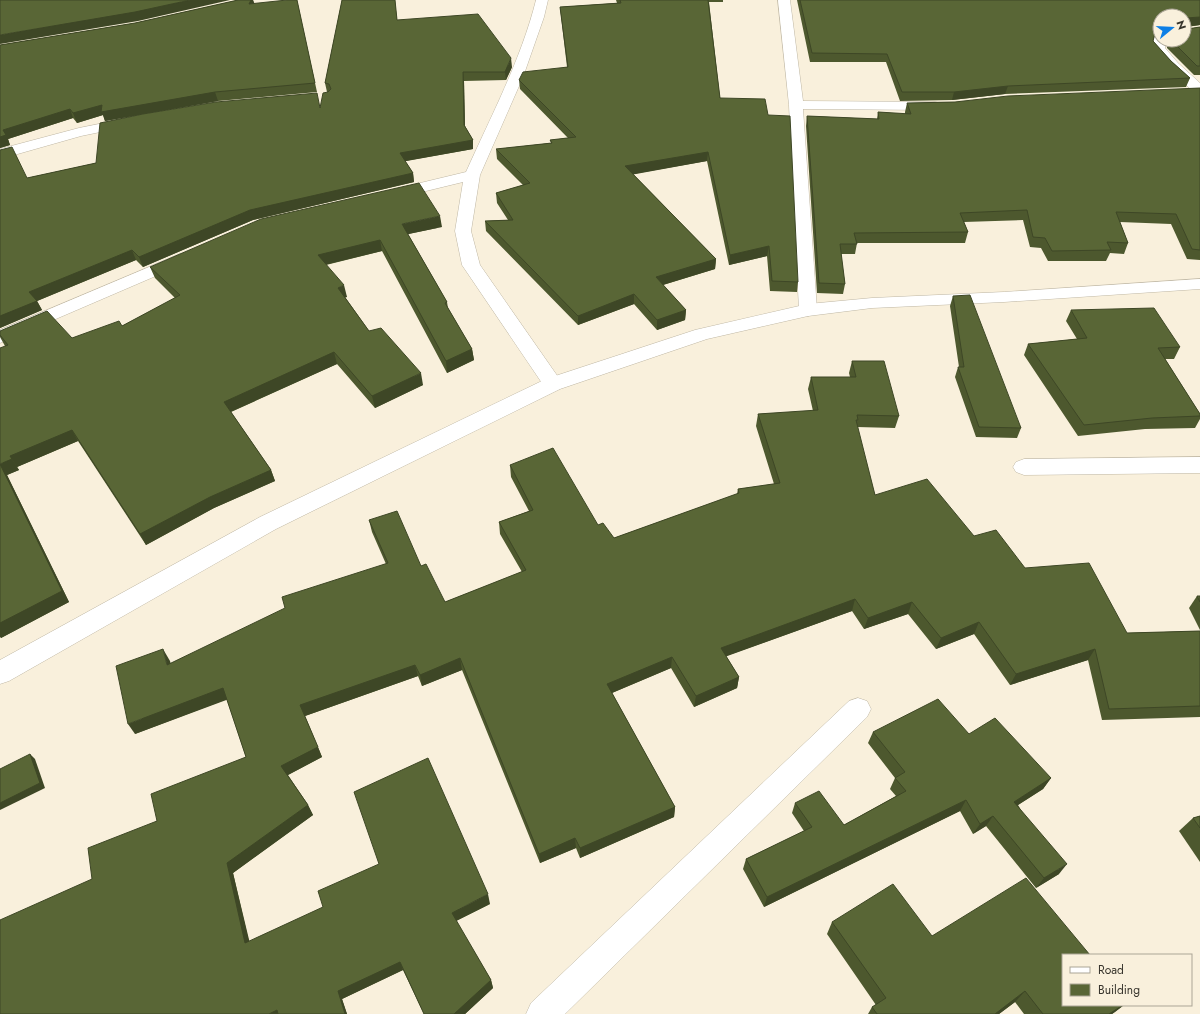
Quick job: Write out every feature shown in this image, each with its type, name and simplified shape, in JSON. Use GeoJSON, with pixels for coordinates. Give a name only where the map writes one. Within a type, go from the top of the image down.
{"type":"FeatureCollection","features":[{"type":"Feature","properties":{"kind":"street"},"geometry":{"type":"LineString","coordinates":[[542,0],[538,17],[516,77],[472,175],[463,230],[472,265],[553,384]]}},
{"type":"Feature","properties":{"kind":"street"},"geometry":{"type":"LineString","coordinates":[[784,0],[796,105],[808,310]]}},
{"type":"Feature","properties":{"kind":"street"},"geometry":{"type":"LineString","coordinates":[[1158,48],[1173,66],[1200,91]]}},
{"type":"Feature","properties":{"kind":"street"},"geometry":{"type":"LineString","coordinates":[[1179,92],[1200,91]]}},
{"type":"Feature","properties":{"kind":"street"},"geometry":{"type":"LineString","coordinates":[[796,105],[945,106]]}},
{"type":"Feature","properties":{"kind":"street"},"geometry":{"type":"LineString","coordinates":[[0,154],[79,132],[139,120]]}},
{"type":"Feature","properties":{"kind":"street"},"geometry":{"type":"LineString","coordinates":[[381,197],[472,175]]}},
{"type":"Feature","properties":{"kind":"street"},"geometry":{"type":"LineString","coordinates":[[0,337],[194,253]]}},
{"type":"Feature","properties":{"kind":"street"},"geometry":{"type":"LineString","coordinates":[[0,673],[268,523],[553,384],[702,334],[808,310],[872,303],[1004,297],[1200,284]]}},
{"type":"Feature","properties":{"kind":"street"},"geometry":{"type":"LineString","coordinates":[[1024,467],[1200,465]]}},
{"type":"Feature","properties":{"kind":"street"},"geometry":{"type":"LineString","coordinates":[[542,1014],[858,708]]}},
{"type":"Feature","properties":{"kind":"building"},"geometry":{"type":"Polygon","coordinates":[[[0,0],[190,0],[135,12],[0,35],[0,0]]]}},
{"type":"Feature","properties":{"kind":"building"},"geometry":{"type":"Polygon","coordinates":[[[238,0],[251,0],[249,4],[297,0],[315,83],[215,92],[101,112],[102,105],[73,113],[70,109],[3,130],[6,135],[0,137],[0,45],[135,23],[238,0]]]}},
{"type":"Feature","properties":{"kind":"building"},"geometry":{"type":"Polygon","coordinates":[[[342,0],[395,0],[397,20],[478,14],[511,58],[505,72],[463,72],[464,125],[473,140],[400,153],[413,173],[250,210],[139,257],[132,250],[29,292],[37,301],[0,316],[0,150],[12,147],[27,178],[96,163],[100,123],[216,102],[317,93],[320,108],[323,93],[328,92],[331,89],[329,84],[325,83],[342,0]]]}},
{"type":"Feature","properties":{"kind":"building"},"geometry":{"type":"Polygon","coordinates":[[[620,0],[708,0],[720,98],[765,99],[768,115],[790,116],[798,282],[772,281],[769,246],[730,255],[708,152],[625,166],[716,259],[656,277],[686,310],[657,320],[634,294],[578,316],[485,221],[513,220],[496,193],[530,183],[496,149],[552,143],[550,140],[576,137],[519,80],[523,72],[568,67],[560,7],[621,3],[620,0]]]}},
{"type":"Feature","properties":{"kind":"building"},"geometry":{"type":"Polygon","coordinates":[[[800,0],[1200,0],[1200,17],[1192,18],[1192,8],[1152,8],[1152,48],[1159,48],[1190,78],[1008,86],[954,92],[902,92],[887,54],[812,53],[800,0]]]}},
{"type":"Feature","properties":{"kind":"building"},"geometry":{"type":"Polygon","coordinates":[[[1200,27],[1200,66],[1197,66],[1179,48],[1192,48],[1192,28],[1200,27]]]}},
{"type":"Feature","properties":{"kind":"building"},"geometry":{"type":"Polygon","coordinates":[[[1200,88],[1200,250],[1192,249],[1176,214],[1116,212],[1128,243],[1107,242],[1111,250],[1052,251],[1045,238],[1033,237],[1027,210],[960,213],[968,232],[854,233],[857,244],[840,244],[845,284],[819,283],[807,116],[879,119],[878,112],[911,114],[907,103],[955,102],[1008,96],[1200,88]]]}},
{"type":"Feature","properties":{"kind":"building"},"geometry":{"type":"Polygon","coordinates":[[[419,183],[440,216],[402,224],[472,349],[446,361],[380,240],[318,255],[344,285],[338,288],[369,331],[381,328],[421,373],[372,396],[334,352],[224,402],[271,470],[210,497],[140,534],[72,430],[10,456],[12,459],[0,464],[0,348],[8,345],[0,335],[0,331],[47,311],[72,338],[119,321],[122,326],[180,295],[150,267],[261,219],[419,183]]]}},
{"type":"Feature","properties":{"kind":"building"},"geometry":{"type":"Polygon","coordinates":[[[970,295],[1021,428],[979,427],[958,367],[964,367],[953,296],[970,295]]]}},
{"type":"Feature","properties":{"kind":"building"},"geometry":{"type":"Polygon","coordinates":[[[1154,308],[1180,347],[1158,348],[1200,416],[1152,418],[1084,425],[1028,344],[1087,338],[1071,310],[1154,308]]]}},
{"type":"Feature","properties":{"kind":"building"},"geometry":{"type":"Polygon","coordinates":[[[852,361],[884,361],[899,416],[857,415],[858,420],[856,420],[875,495],[927,479],[974,536],[996,530],[1025,568],[1089,563],[1127,633],[1200,631],[1200,706],[1109,709],[1095,649],[1016,674],[979,622],[941,638],[912,602],[868,618],[855,599],[721,648],[739,677],[696,696],[672,657],[607,684],[675,807],[580,848],[575,838],[539,854],[460,658],[420,675],[415,665],[300,705],[318,747],[281,766],[308,805],[227,863],[245,943],[323,907],[318,891],[379,864],[354,792],[428,758],[488,894],[452,913],[491,980],[454,1014],[424,1014],[400,962],[338,991],[345,1014],[278,1014],[277,1010],[269,1014],[0,1014],[0,920],[92,879],[88,848],[157,821],[151,794],[246,757],[223,688],[128,724],[116,666],[163,649],[167,665],[285,608],[282,597],[388,563],[369,520],[397,511],[421,566],[426,564],[445,602],[526,570],[499,522],[533,510],[510,465],[553,448],[598,525],[603,523],[614,538],[739,493],[738,489],[780,483],[758,414],[818,410],[811,377],[856,377],[852,361]]]}},
{"type":"Feature","properties":{"kind":"building"},"geometry":{"type":"Polygon","coordinates":[[[0,464],[62,591],[0,623],[0,464]]]}},
{"type":"Feature","properties":{"kind":"building"},"geometry":{"type":"Polygon","coordinates":[[[938,699],[969,734],[995,718],[1051,778],[1014,802],[1067,864],[1044,878],[993,816],[980,824],[966,800],[767,897],[746,859],[812,827],[795,803],[819,791],[844,825],[906,791],[895,778],[905,772],[873,732],[938,699]]]}},
{"type":"Feature","properties":{"kind":"building"},"geometry":{"type":"Polygon","coordinates":[[[30,754],[40,783],[0,803],[0,769],[30,754]]]}},
{"type":"Feature","properties":{"kind":"building"},"geometry":{"type":"Polygon","coordinates":[[[1200,816],[1200,828],[1193,818],[1200,816]]]}},
{"type":"Feature","properties":{"kind":"building"},"geometry":{"type":"Polygon","coordinates":[[[1026,878],[1089,954],[1062,954],[1062,1006],[1121,1006],[1109,1014],[1043,1014],[1025,991],[995,1014],[877,1014],[872,1007],[886,998],[832,922],[893,884],[932,936],[1026,878]]]}}]}
